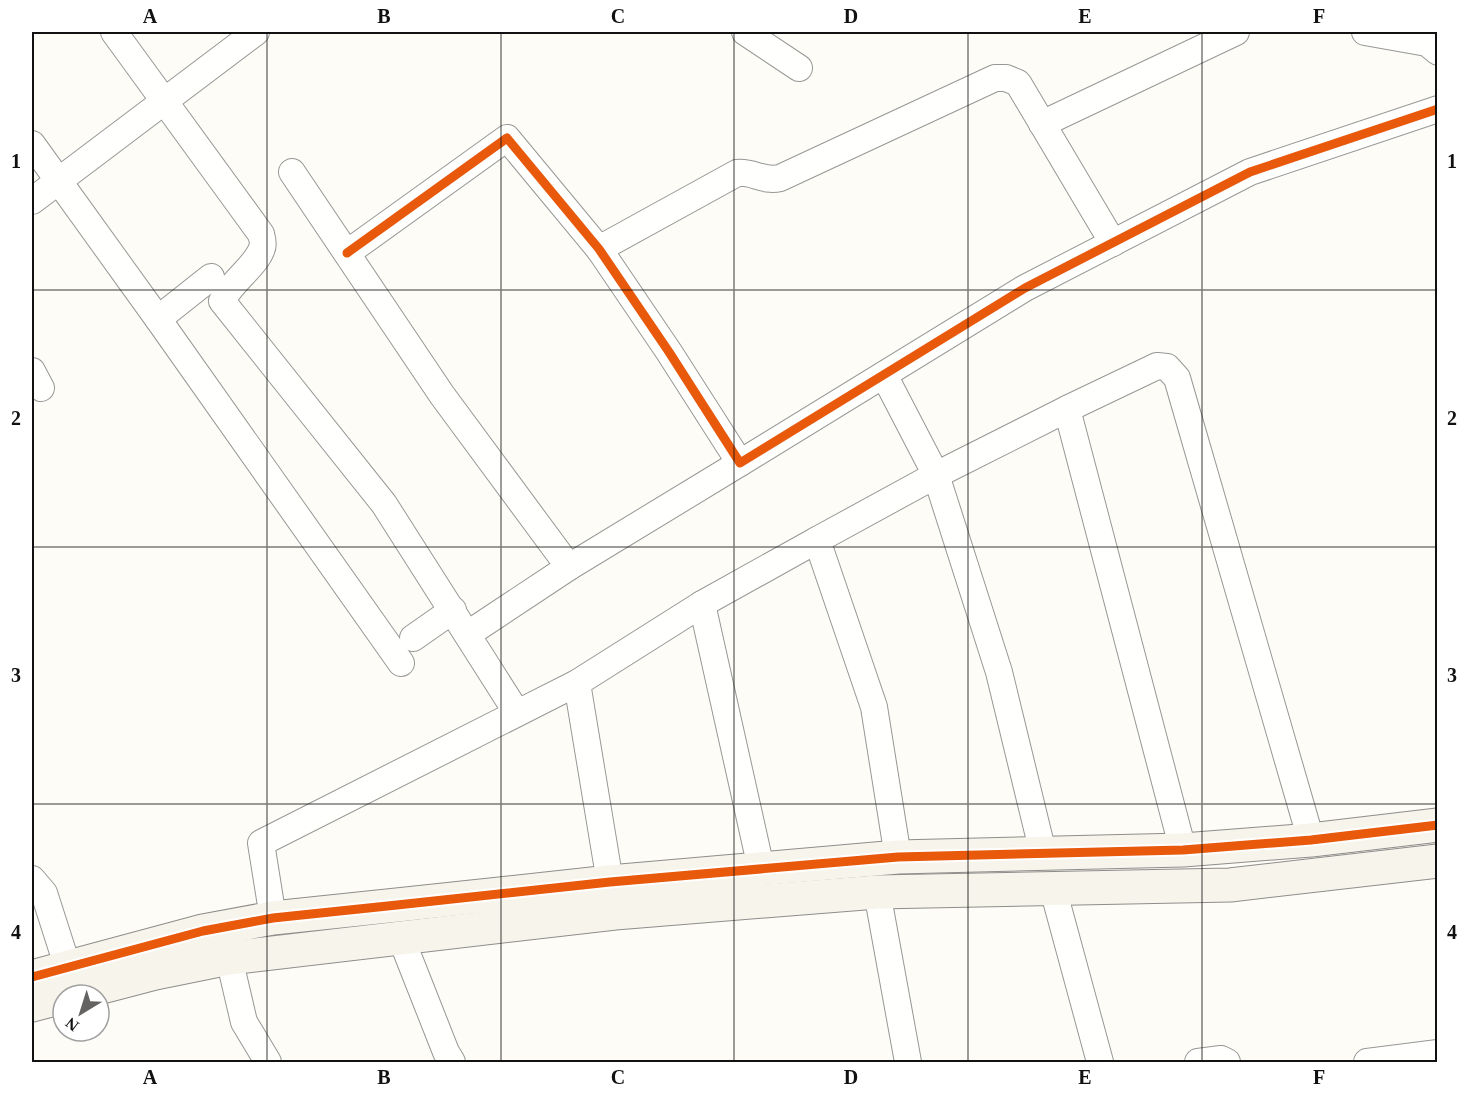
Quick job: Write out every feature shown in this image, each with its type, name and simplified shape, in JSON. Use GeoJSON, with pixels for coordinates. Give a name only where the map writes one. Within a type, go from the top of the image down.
{"type":"FeatureCollection","features":[{"type":"Feature","properties":{"kind":"street"},"geometry":{"type":"LineString","coordinates":[[114,32],[261,234],[263,247],[228,290],[222,301],[230,314],[384,504],[517,713]]}},
{"type":"Feature","properties":{"kind":"street"},"geometry":{"type":"LineString","coordinates":[[32,201],[256,32]]}},
{"type":"Feature","properties":{"kind":"street"},"geometry":{"type":"LineString","coordinates":[[745,32],[799,68]]}},
{"type":"Feature","properties":{"kind":"street"},"geometry":{"type":"LineString","coordinates":[[1042,124],[1236,32]]}},
{"type":"Feature","properties":{"kind":"street"},"geometry":{"type":"LineString","coordinates":[[1365,32],[1427,43],[1437,52]]}},
{"type":"Feature","properties":{"kind":"street"},"geometry":{"type":"LineString","coordinates":[[599,249],[737,173],[743,172],[770,181],[780,178],[995,78],[1006,78],[1017,83],[1113,243]]}},
{"type":"Feature","properties":{"kind":"street"},"geometry":{"type":"LineString","coordinates":[[468,634],[569,567],[1025,288],[1250,172],[1437,109]]}},
{"type":"Feature","properties":{"kind":"street"},"geometry":{"type":"LineString","coordinates":[[347,253],[507,138],[599,249],[740,463]]}},
{"type":"Feature","properties":{"kind":"street"},"geometry":{"type":"LineString","coordinates":[[32,144],[401,663]]}},
{"type":"Feature","properties":{"kind":"street"},"geometry":{"type":"LineString","coordinates":[[292,172],[442,395],[569,567]]}},
{"type":"Feature","properties":{"kind":"street"},"geometry":{"type":"LineString","coordinates":[[158,319],[211,277]]}},
{"type":"Feature","properties":{"kind":"street"},"geometry":{"type":"LineString","coordinates":[[273,918],[261,843],[577,683],[702,604],[936,475],[1157,366],[1167,367],[1177,378],[1311,840]]}},
{"type":"Feature","properties":{"kind":"street"},"geometry":{"type":"LineString","coordinates":[[884,375],[936,475],[999,672],[1043,853]]}},
{"type":"Feature","properties":{"kind":"street"},"geometry":{"type":"LineString","coordinates":[[1067,409],[1183,850]]}},
{"type":"Feature","properties":{"kind":"street"},"geometry":{"type":"LineString","coordinates":[[817,540],[874,707],[898,857]]}},
{"type":"Feature","properties":{"kind":"street"},"geometry":{"type":"LineString","coordinates":[[702,604],[761,868]]}},
{"type":"Feature","properties":{"kind":"street"},"geometry":{"type":"LineString","coordinates":[[413,638],[453,610]]}},
{"type":"Feature","properties":{"kind":"street"},"geometry":{"type":"LineString","coordinates":[[577,683],[610,882]]}},
{"type":"Feature","properties":{"kind":"street"},"geometry":{"type":"LineString","coordinates":[[74,983],[203,931],[273,918],[610,882],[898,857],[1183,850],[1311,840],[1437,825]]}},
{"type":"Feature","properties":{"kind":"street"},"geometry":{"type":"LineString","coordinates":[[87,983],[155,973],[229,958],[615,913],[877,892],[1230,885],[1437,861]]}},
{"type":"Feature","properties":{"kind":"street"},"geometry":{"type":"LineString","coordinates":[[32,879],[44,892],[66,983]]}},
{"type":"Feature","properties":{"kind":"street"},"geometry":{"type":"LineString","coordinates":[[1053,889],[1100,1062]]}},
{"type":"Feature","properties":{"kind":"street"},"geometry":{"type":"LineString","coordinates":[[877,892],[908,1062]]}},
{"type":"Feature","properties":{"kind":"street"},"geometry":{"type":"LineString","coordinates":[[402,938],[446,1052],[452,1062]]}},
{"type":"Feature","properties":{"kind":"street"},"geometry":{"type":"LineString","coordinates":[[229,958],[244,1022],[268,1062]]}},
{"type":"Feature","properties":{"kind":"street"},"geometry":{"type":"LineString","coordinates":[[32,977],[55,983]]}},
{"type":"Feature","properties":{"kind":"street"},"geometry":{"type":"LineString","coordinates":[[32,1005],[51,995]]}},
{"type":"Feature","properties":{"kind":"street"},"geometry":{"type":"LineString","coordinates":[[1367,1062],[1437,1053]]}},
{"type":"Feature","properties":{"kind":"street"},"geometry":{"type":"LineString","coordinates":[[1198,1062],[1221,1059],[1227,1062]]}},
{"type":"Feature","properties":{"kind":"cycle path"},"geometry":{"type":"LineString","coordinates":[[347,253],[507,138],[599,249],[740,463],[1025,288],[1250,172],[1438,109]]}},
{"type":"Feature","properties":{"kind":"cycle path"},"geometry":{"type":"LineString","coordinates":[[32,977],[203,931],[273,918],[610,882],[898,857],[1183,850],[1311,840],[1438,825]]}}]}
